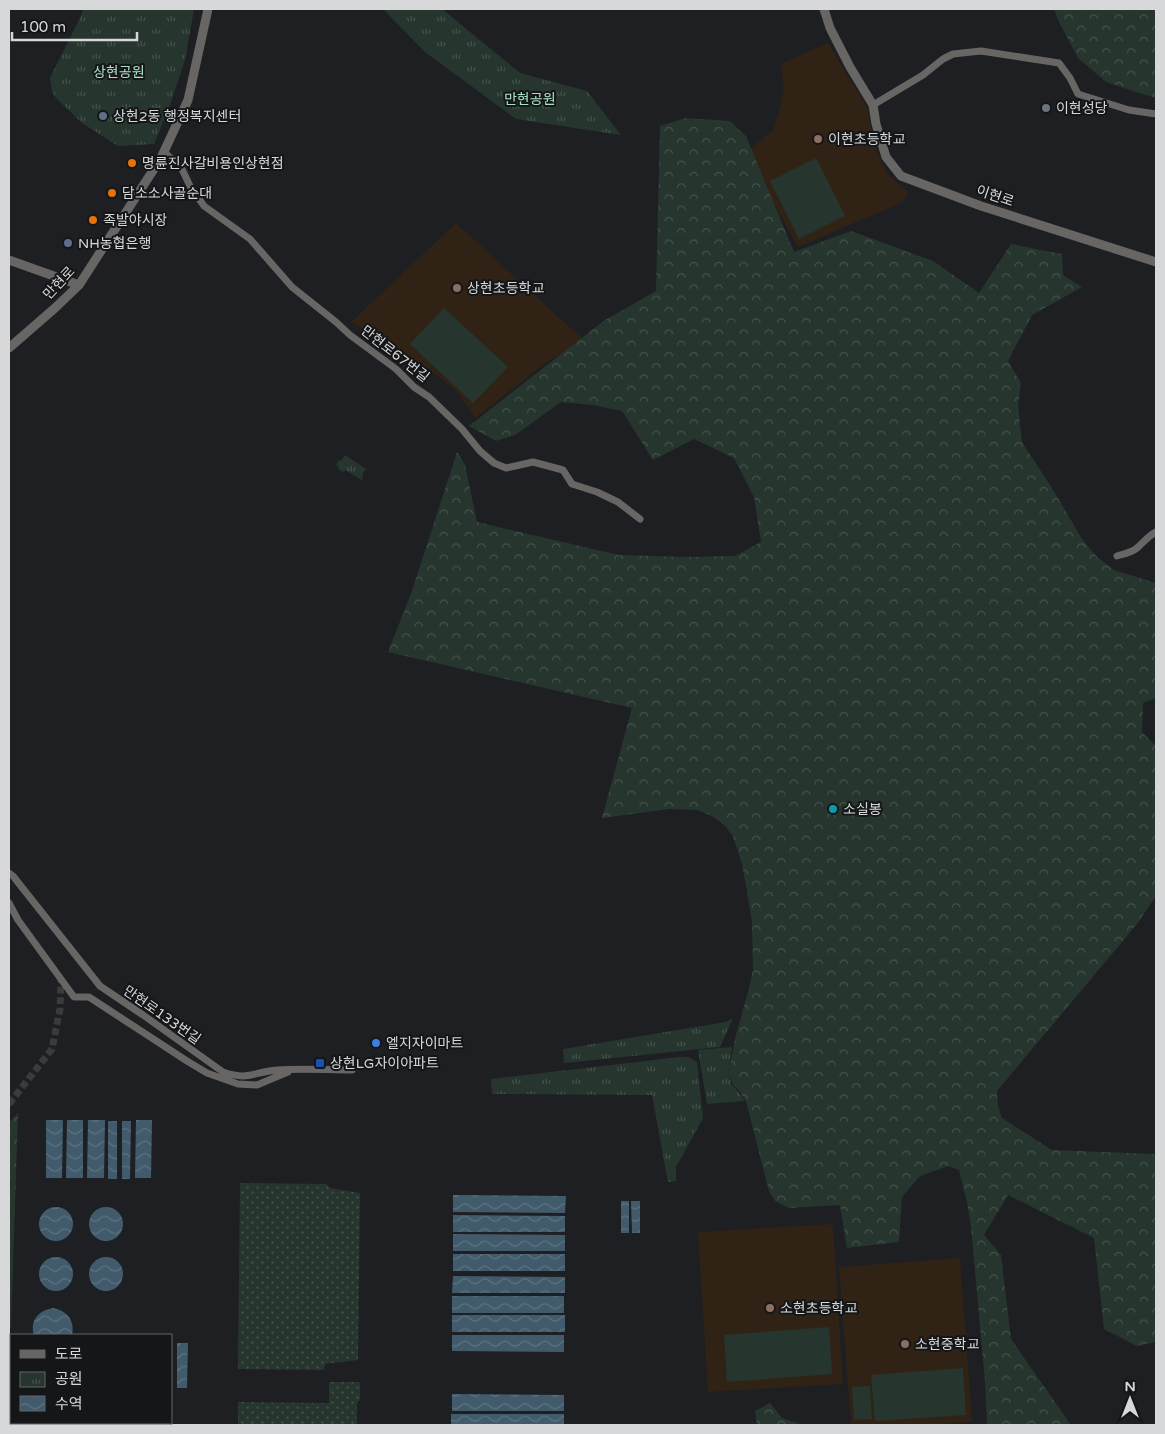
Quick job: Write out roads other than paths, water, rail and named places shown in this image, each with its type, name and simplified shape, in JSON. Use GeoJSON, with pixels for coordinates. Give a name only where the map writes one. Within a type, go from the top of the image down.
{"type":"FeatureCollection","features":[{"type":"Feature","properties":{"kind":"street","name":"만현로"},"geometry":{"type":"LineString","coordinates":[[9,348],[79,285],[164,152],[188,100],[208,9]]}},
{"type":"Feature","properties":{"kind":"street","name":"이현로"},"geometry":{"type":"LineString","coordinates":[[824,9],[830,28],[850,67],[874,105],[876,124],[886,157],[901,176],[981,206],[1156,262]]}},
{"type":"Feature","properties":{"kind":"street"},"geometry":{"type":"LineString","coordinates":[[874,105],[923,75],[943,59],[966,51],[981,51],[1059,63],[1070,78],[1078,94],[1129,110],[1156,114]]}},
{"type":"Feature","properties":{"kind":"street","name":"만현로67번길"},"geometry":{"type":"LineString","coordinates":[[164,152],[181,167],[190,186],[204,206],[250,239],[292,286],[428,397],[494,463],[506,468],[533,462],[562,470],[572,484],[597,492],[618,502],[640,519]]}},
{"type":"Feature","properties":{"kind":"street"},"geometry":{"type":"LineString","coordinates":[[9,260],[79,285]]}},
{"type":"Feature","properties":{"kind":"street"},"geometry":{"type":"LineString","coordinates":[[1118,556],[1138,548],[1156,532]]}},
{"type":"Feature","properties":{"kind":"street","name":"만현로133번길"},"geometry":{"type":"LineString","coordinates":[[9,873],[14,876],[100,986],[223,1072],[240,1077],[270,1071],[352,1070]]}},
{"type":"Feature","properties":{"kind":"street"},"geometry":{"type":"LineString","coordinates":[[9,903],[33,941],[74,998],[89,997],[207,1073],[238,1084],[257,1085],[293,1070]]}},
{"type":"Feature","properties":{"kind":"water"},"geometry":{"type":"Polygon","coordinates":[[[46,1120],[63,1120],[62,1178],[46,1178],[46,1120]]]}},
{"type":"Feature","properties":{"kind":"water"},"geometry":{"type":"Polygon","coordinates":[[[67,1120],[83,1120],[83,1178],[66,1178],[67,1120]]]}},
{"type":"Feature","properties":{"kind":"water"},"geometry":{"type":"Polygon","coordinates":[[[88,1120],[105,1120],[104,1178],[87,1178],[88,1120]]]}},
{"type":"Feature","properties":{"kind":"water"},"geometry":{"type":"Polygon","coordinates":[[[136,1120],[152,1120],[151,1178],[135,1178],[136,1120]]]}},
{"type":"Feature","properties":{"kind":"water"},"geometry":{"type":"Polygon","coordinates":[[[108,1121],[117,1121],[117,1179],[108,1179],[108,1121]]]}},
{"type":"Feature","properties":{"kind":"water"},"geometry":{"type":"Polygon","coordinates":[[[122,1121],[131,1121],[130,1179],[122,1179],[122,1121]]]}},
{"type":"Feature","properties":{"kind":"water"},"geometry":{"type":"Polygon","coordinates":[[[453,1195],[566,1196],[565,1213],[453,1212],[453,1195]]]}},
{"type":"Feature","properties":{"kind":"water"},"geometry":{"type":"Polygon","coordinates":[[[621,1201],[629,1201],[629,1233],[621,1233],[621,1201]]]}},
{"type":"Feature","properties":{"kind":"water"},"geometry":{"type":"Polygon","coordinates":[[[631,1201],[640,1201],[640,1233],[632,1233],[631,1201]]]}},
{"type":"Feature","properties":{"kind":"water"},"geometry":{"type":"Polygon","coordinates":[[[56,1207],[63,1208],[68,1212],[72,1217],[72,1231],[68,1236],[63,1240],[56,1241],[49,1240],[44,1236],[40,1231],[39,1224],[40,1217],[44,1212],[49,1208],[56,1207]]]}},
{"type":"Feature","properties":{"kind":"water"},"geometry":{"type":"Polygon","coordinates":[[[106,1207],[113,1208],[118,1212],[122,1217],[122,1231],[118,1236],[113,1240],[106,1241],[99,1240],[94,1236],[90,1231],[89,1224],[90,1217],[94,1212],[99,1208],[106,1207]]]}},
{"type":"Feature","properties":{"kind":"water"},"geometry":{"type":"Polygon","coordinates":[[[453,1215],[565,1216],[565,1232],[453,1232],[453,1215]]]}},
{"type":"Feature","properties":{"kind":"water"},"geometry":{"type":"Polygon","coordinates":[[[453,1234],[565,1235],[565,1251],[453,1251],[453,1234]]]}},
{"type":"Feature","properties":{"kind":"water"},"geometry":{"type":"Polygon","coordinates":[[[453,1254],[565,1254],[565,1271],[453,1271],[453,1254]]]}},
{"type":"Feature","properties":{"kind":"water"},"geometry":{"type":"Polygon","coordinates":[[[56,1257],[63,1258],[68,1262],[72,1267],[72,1281],[68,1286],[63,1290],[56,1291],[49,1290],[44,1286],[40,1281],[39,1274],[40,1267],[44,1262],[49,1258],[56,1257]]]}},
{"type":"Feature","properties":{"kind":"water"},"geometry":{"type":"Polygon","coordinates":[[[106,1257],[113,1258],[118,1262],[122,1267],[122,1281],[118,1286],[113,1290],[106,1291],[99,1290],[94,1286],[90,1281],[89,1274],[90,1267],[94,1262],[99,1258],[106,1257]]]}},
{"type":"Feature","properties":{"kind":"water"},"geometry":{"type":"Polygon","coordinates":[[[453,1276],[565,1277],[565,1293],[452,1293],[453,1276]]]}},
{"type":"Feature","properties":{"kind":"water"},"geometry":{"type":"Polygon","coordinates":[[[452,1296],[564,1296],[564,1313],[452,1313],[452,1296]]]}},
{"type":"Feature","properties":{"kind":"water"},"geometry":{"type":"Polygon","coordinates":[[[48,1309],[58,1309],[69,1317],[73,1330],[72,1334],[34,1334],[33,1325],[36,1317],[48,1309]]]}},
{"type":"Feature","properties":{"kind":"water"},"geometry":{"type":"Polygon","coordinates":[[[452,1315],[565,1315],[565,1332],[452,1332],[452,1315]]]}},
{"type":"Feature","properties":{"kind":"water"},"geometry":{"type":"Polygon","coordinates":[[[452,1335],[564,1335],[564,1352],[452,1351],[452,1335]]]}},
{"type":"Feature","properties":{"kind":"water"},"geometry":{"type":"Polygon","coordinates":[[[177,1343],[188,1343],[187,1388],[177,1388],[177,1343]]]}},
{"type":"Feature","properties":{"kind":"water"},"geometry":{"type":"Polygon","coordinates":[[[452,1394],[564,1395],[564,1411],[452,1411],[452,1394]]]}},
{"type":"Feature","properties":{"kind":"water"},"geometry":{"type":"Polygon","coordinates":[[[451,1414],[564,1414],[564,1425],[451,1425],[451,1414]]]}},
{"type":"Feature","properties":{"kind":"tunnel"},"geometry":{"type":"LineString","coordinates":[[9,1104],[52,1049],[60,1009],[61,979]]}},
{"type":"Feature","properties":{"kind":"place","name":"이현성당"},"geometry":{"type":"Point","coordinates":[1046,108]}},
{"type":"Feature","properties":{"kind":"place","name":"상현2동 행정복지센터"},"geometry":{"type":"Point","coordinates":[103,116]}},
{"type":"Feature","properties":{"kind":"place","name":"이현초등학교"},"geometry":{"type":"Point","coordinates":[818,139]}},
{"type":"Feature","properties":{"kind":"place","name":"명륜진사갈비용인상현점"},"geometry":{"type":"Point","coordinates":[132,163]}},
{"type":"Feature","properties":{"kind":"place","name":"담소소사골순대"},"geometry":{"type":"Point","coordinates":[112,193]}},
{"type":"Feature","properties":{"kind":"place","name":"족발야시장"},"geometry":{"type":"Point","coordinates":[93,220]}},
{"type":"Feature","properties":{"kind":"place","name":"NH농협은행"},"geometry":{"type":"Point","coordinates":[68,243]}},
{"type":"Feature","properties":{"kind":"place","name":"상현초등학교"},"geometry":{"type":"Point","coordinates":[457,288]}},
{"type":"Feature","properties":{"kind":"place","name":"소실봉"},"geometry":{"type":"Point","coordinates":[833,809]}},
{"type":"Feature","properties":{"kind":"place","name":"엘지자이마트"},"geometry":{"type":"Point","coordinates":[376,1043]}},
{"type":"Feature","properties":{"kind":"place","name":"상현LG자이아파트"},"geometry":{"type":"Point","coordinates":[320,1063]}},
{"type":"Feature","properties":{"kind":"place","name":"소현초등학교"},"geometry":{"type":"Point","coordinates":[770,1308]}},
{"type":"Feature","properties":{"kind":"place","name":"소현중학교"},"geometry":{"type":"Point","coordinates":[905,1344]}},
{"type":"Feature","properties":{"kind":"park label","name":"상현공원"},"geometry":{"type":"Point","coordinates":[119,72]}},
{"type":"Feature","properties":{"kind":"park label","name":"만현공원"},"geometry":{"type":"Point","coordinates":[530,99]}}]}
